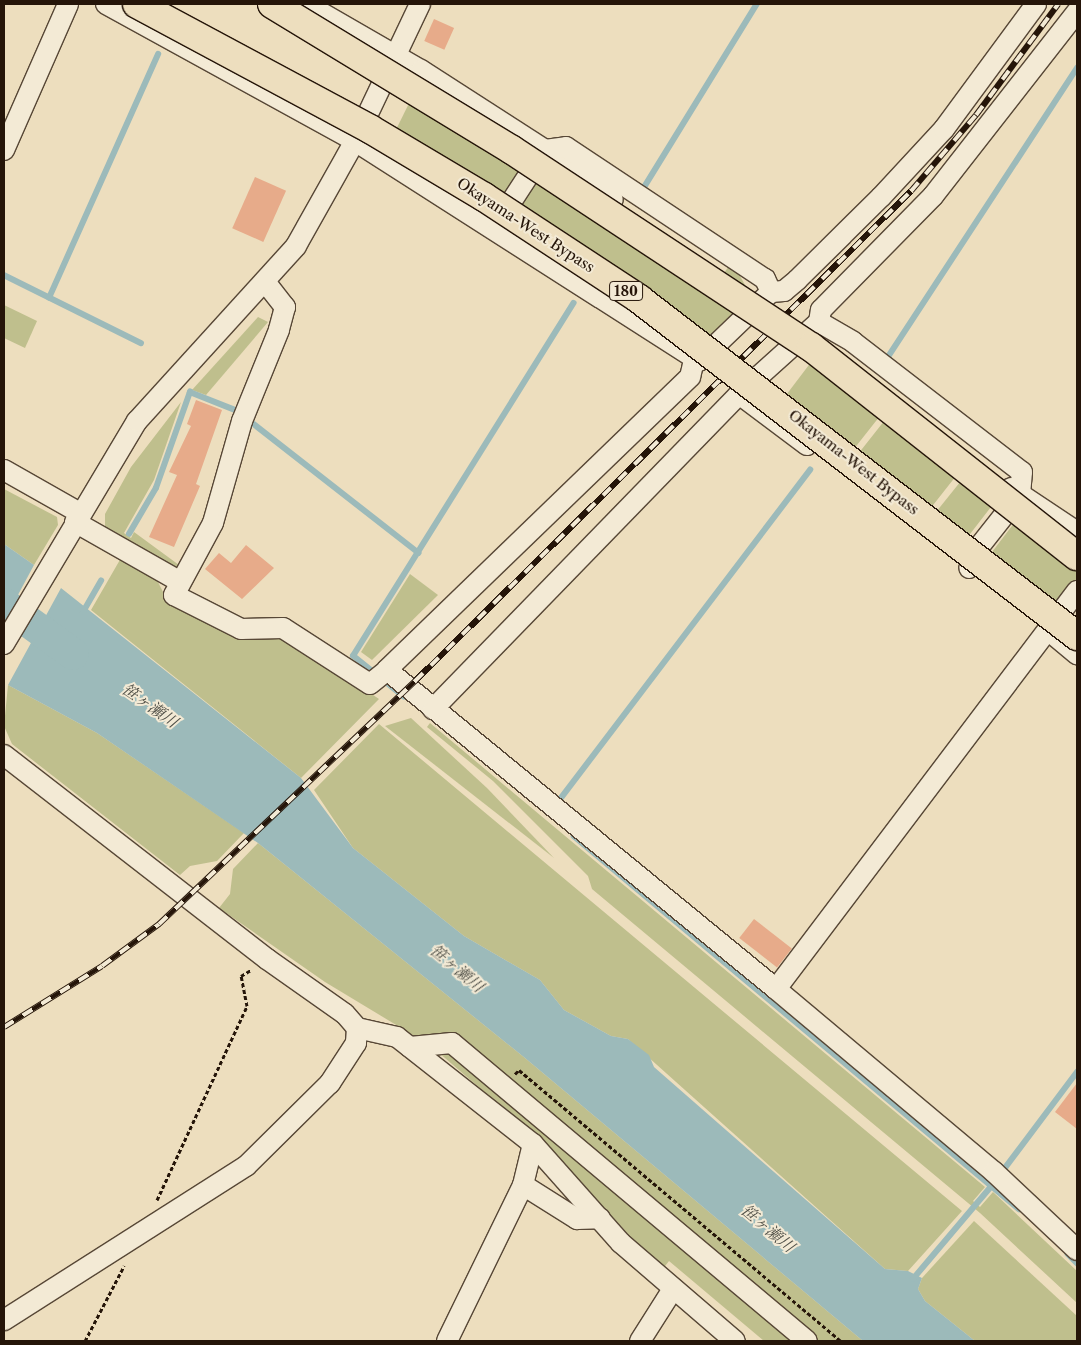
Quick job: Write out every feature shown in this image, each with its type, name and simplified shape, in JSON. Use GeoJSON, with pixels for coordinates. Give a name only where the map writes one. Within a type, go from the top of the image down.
{"type":"FeatureCollection","features":[{"type":"Feature","properties":{"kind":"highway","name":"Okayama-West Bypass"},"geometry":{"type":"LineString","coordinates":[[137,4],[370,129],[484,197],[640,299],[1077,636]]}},
{"type":"Feature","properties":{"kind":"highway"},"geometry":{"type":"LineString","coordinates":[[272,4],[512,150],[811,347],[1077,556]]}},
{"type":"Feature","properties":{"kind":"street"},"geometry":{"type":"LineString","coordinates":[[4,150],[68,4]]}},
{"type":"Feature","properties":{"kind":"street"},"geometry":{"type":"LineString","coordinates":[[106,4],[355,141],[482,221],[694,360],[704,358],[771,292],[784,291],[797,280],[881,197],[944,128],[1036,4]]}},
{"type":"Feature","properties":{"kind":"street"},"geometry":{"type":"LineString","coordinates":[[306,4],[396,55],[545,150],[561,166],[722,274]]}},
{"type":"Feature","properties":{"kind":"street"},"geometry":{"type":"LineString","coordinates":[[4,644],[75,522],[137,421],[266,283],[296,246],[355,141],[420,4]]}},
{"type":"Feature","properties":{"kind":"street"},"geometry":{"type":"LineString","coordinates":[[433,709],[739,394],[819,322],[822,310],[933,196],[1077,12]]}},
{"type":"Feature","properties":{"kind":"street"},"geometry":{"type":"LineString","coordinates":[[482,221],[502,216],[545,150],[566,147],[765,279],[771,292]]}},
{"type":"Feature","properties":{"kind":"street"},"geometry":{"type":"LineString","coordinates":[[266,283],[285,307],[280,330],[242,421],[213,523],[179,580],[174,595],[241,629],[284,628],[370,684],[690,377],[694,360]]}},
{"type":"Feature","properties":{"kind":"street"},"geometry":{"type":"LineString","coordinates":[[819,322],[841,333],[1022,472],[1025,483],[1020,495],[979,547],[969,568]]}},
{"type":"Feature","properties":{"kind":"street"},"geometry":{"type":"LineString","coordinates":[[852,364],[1020,495],[1037,502],[1077,532]]}},
{"type":"Feature","properties":{"kind":"street"},"geometry":{"type":"LineString","coordinates":[[739,394],[969,568],[1077,654]]}},
{"type":"Feature","properties":{"kind":"street"},"geometry":{"type":"LineString","coordinates":[[4,470],[75,522],[179,580]]}},
{"type":"Feature","properties":{"kind":"street"},"geometry":{"type":"LineString","coordinates":[[776,989],[1077,591]]}},
{"type":"Feature","properties":{"kind":"street"},"geometry":{"type":"LineString","coordinates":[[382,674],[433,709],[776,989],[994,1172],[1077,1250]]}},
{"type":"Feature","properties":{"kind":"street"},"geometry":{"type":"LineString","coordinates":[[4,755],[267,959],[345,1014],[357,1028],[397,1037],[532,1144],[600,1218],[673,1290],[735,1341]]}},
{"type":"Feature","properties":{"kind":"street"},"geometry":{"type":"LineString","coordinates":[[4,1320],[219,1186],[273,1141],[330,1083],[356,1043],[357,1028]]}},
{"type":"Feature","properties":{"kind":"street"},"geometry":{"type":"LineString","coordinates":[[410,1048],[452,1043],[807,1341]]}},
{"type":"Feature","properties":{"kind":"street"},"geometry":{"type":"LineString","coordinates":[[446,1341],[523,1184],[532,1144]]}},
{"type":"Feature","properties":{"kind":"street"},"geometry":{"type":"LineString","coordinates":[[523,1184],[577,1219],[600,1218]]}},
{"type":"Feature","properties":{"kind":"street"},"geometry":{"type":"LineString","coordinates":[[640,1341],[673,1290]]}},
{"type":"Feature","properties":{"kind":"path"},"geometry":{"type":"LineString","coordinates":[[86,1341],[140,1237],[247,1006],[241,976],[267,959]]}},
{"type":"Feature","properties":{"kind":"path"},"geometry":{"type":"LineString","coordinates":[[519,1070],[842,1341]]}},
{"type":"Feature","properties":{"kind":"green space"},"geometry":{"type":"Polygon","coordinates":[[[419,83],[536,151],[495,210],[384,154],[419,83]]]}},
{"type":"Feature","properties":{"kind":"green space"},"geometry":{"type":"Polygon","coordinates":[[[551,165],[721,277],[732,262],[753,299],[702,350],[499,226],[551,165]]]}},
{"type":"Feature","properties":{"kind":"green space"},"geometry":{"type":"Polygon","coordinates":[[[4,305],[37,321],[25,348],[4,338],[4,305]]]}},
{"type":"Feature","properties":{"kind":"green space"},"geometry":{"type":"Polygon","coordinates":[[[258,317],[268,322],[206,395],[192,390],[258,317]]]}},
{"type":"Feature","properties":{"kind":"green space"},"geometry":{"type":"Polygon","coordinates":[[[821,349],[891,402],[842,464],[774,411],[821,349]]]}},
{"type":"Feature","properties":{"kind":"green space"},"geometry":{"type":"Polygon","coordinates":[[[181,402],[154,480],[124,533],[131,538],[134,532],[179,565],[177,570],[105,532],[105,514],[131,467],[181,402]]]}},
{"type":"Feature","properties":{"kind":"green space"},"geometry":{"type":"Polygon","coordinates":[[[896,406],[998,485],[994,503],[967,538],[962,556],[924,527],[973,466],[967,462],[919,523],[847,468],[896,406]]]}},
{"type":"Feature","properties":{"kind":"green space"},"geometry":{"type":"Polygon","coordinates":[[[4,489],[57,517],[58,525],[34,565],[4,544],[4,489]]]}},
{"type":"Feature","properties":{"kind":"green space"},"geometry":{"type":"Polygon","coordinates":[[[1018,518],[1077,541],[1077,581],[1048,619],[989,556],[1018,518]]]}},
{"type":"Feature","properties":{"kind":"green space"},"geometry":{"type":"Polygon","coordinates":[[[121,558],[157,580],[167,600],[282,634],[379,699],[301,778],[91,610],[121,558]]]}},
{"type":"Feature","properties":{"kind":"green space"},"geometry":{"type":"Polygon","coordinates":[[[410,574],[438,595],[372,660],[361,652],[410,574]]]}},
{"type":"Feature","properties":{"kind":"green space"},"geometry":{"type":"Polygon","coordinates":[[[8,685],[97,733],[244,833],[217,861],[190,866],[180,875],[12,744],[4,726],[8,685]]]}},
{"type":"Feature","properties":{"kind":"green space"},"geometry":{"type":"Polygon","coordinates":[[[411,718],[487,788],[554,858],[385,726],[411,718]]]}},
{"type":"Feature","properties":{"kind":"green space"},"geometry":{"type":"Polygon","coordinates":[[[430,723],[985,1187],[973,1201],[980,1207],[993,1192],[1077,1271],[1077,1303],[980,1213],[592,889],[588,876],[493,781],[427,727],[430,723]]]}},
{"type":"Feature","properties":{"kind":"green space"},"geometry":{"type":"Polygon","coordinates":[[[379,724],[962,1211],[908,1271],[885,1269],[628,1039],[611,1036],[564,1010],[540,980],[464,936],[353,848],[314,790],[379,724]]]}},
{"type":"Feature","properties":{"kind":"green space"},"geometry":{"type":"Polygon","coordinates":[[[258,843],[525,1058],[863,1341],[764,1341],[669,1261],[662,1270],[538,1138],[431,1046],[325,982],[219,908],[230,894],[233,869],[258,843]]]}},
{"type":"Feature","properties":{"kind":"green space"},"geometry":{"type":"Polygon","coordinates":[[[974,1221],[1077,1316],[1077,1341],[975,1341],[925,1301],[918,1289],[922,1278],[974,1221]]]}},
{"type":"Feature","properties":{"kind":"water"},"geometry":{"type":"Polygon","coordinates":[[[4,544],[34,565],[4,621],[4,544]]]}},
{"type":"Feature","properties":{"kind":"water"},"geometry":{"type":"Polygon","coordinates":[[[61,588],[301,778],[353,848],[464,936],[540,980],[564,1010],[611,1036],[628,1039],[649,1055],[654,1067],[885,1269],[908,1271],[922,1278],[918,1289],[925,1301],[975,1341],[863,1341],[525,1058],[258,843],[97,733],[8,685],[61,588]]]}},
{"type":"Feature","properties":{"kind":"building"},"geometry":{"type":"Polygon","coordinates":[[[434,19],[454,28],[444,50],[424,41],[434,19]]]}},
{"type":"Feature","properties":{"kind":"building"},"geometry":{"type":"Polygon","coordinates":[[[255,177],[286,191],[263,242],[232,228],[255,177]]]}},
{"type":"Feature","properties":{"kind":"building"},"geometry":{"type":"Polygon","coordinates":[[[196,400],[222,410],[196,484],[200,486],[174,547],[149,537],[177,475],[169,472],[191,426],[187,424],[196,400]]]}},
{"type":"Feature","properties":{"kind":"building"},"geometry":{"type":"Polygon","coordinates":[[[246,545],[274,568],[242,599],[205,569],[219,553],[231,563],[246,545]]]}},
{"type":"Feature","properties":{"kind":"building"},"geometry":{"type":"Polygon","coordinates":[[[754,919],[792,949],[777,967],[739,938],[754,919]]]}},
{"type":"Feature","properties":{"kind":"building"},"geometry":{"type":"Polygon","coordinates":[[[1077,1083],[1077,1129],[1055,1112],[1077,1083]]]}},
{"type":"Feature","properties":{"kind":"waterway"},"geometry":{"type":"LineString","coordinates":[[643,189],[757,4]]}},
{"type":"Feature","properties":{"kind":"waterway"},"geometry":{"type":"LineString","coordinates":[[49,298],[158,54]]}},
{"type":"Feature","properties":{"kind":"waterway"},"geometry":{"type":"LineString","coordinates":[[886,360],[1077,68]]}},
{"type":"Feature","properties":{"kind":"waterway"},"geometry":{"type":"LineString","coordinates":[[4,275],[141,343]]}},
{"type":"Feature","properties":{"kind":"waterway"},"geometry":{"type":"LineString","coordinates":[[404,697],[353,656],[574,303]]}},
{"type":"Feature","properties":{"kind":"waterway"},"geometry":{"type":"LineString","coordinates":[[129,534],[156,488],[190,392],[233,409]]}},
{"type":"Feature","properties":{"kind":"waterway"},"geometry":{"type":"LineString","coordinates":[[250,421],[419,553]]}},
{"type":"Feature","properties":{"kind":"waterway"},"geometry":{"type":"LineString","coordinates":[[558,802],[810,470]]}},
{"type":"Feature","properties":{"kind":"waterway"},"geometry":{"type":"LineString","coordinates":[[83,612],[101,581]]}},
{"type":"Feature","properties":{"kind":"waterway","name":"笹ヶ瀬川"},"geometry":{"type":"LineString","coordinates":[[4,604],[73,654]]}},
{"type":"Feature","properties":{"kind":"waterway"},"geometry":{"type":"LineString","coordinates":[[574,836],[1019,1209]]}},
{"type":"Feature","properties":{"kind":"waterway"},"geometry":{"type":"LineString","coordinates":[[1002,1172],[1077,1072]]}},
{"type":"Feature","properties":{"kind":"waterway"},"geometry":{"type":"LineString","coordinates":[[913,1279],[994,1183]]}},
{"type":"Feature","properties":{"kind":"waterway"},"geometry":{"type":"LineString","coordinates":[[1068,1254],[1077,1263]]}},
{"type":"Feature","properties":{"kind":"railway"},"geometry":{"type":"LineString","coordinates":[[4,1027],[102,966],[159,924],[415,681],[911,191],[976,115],[1058,4]]}}]}
